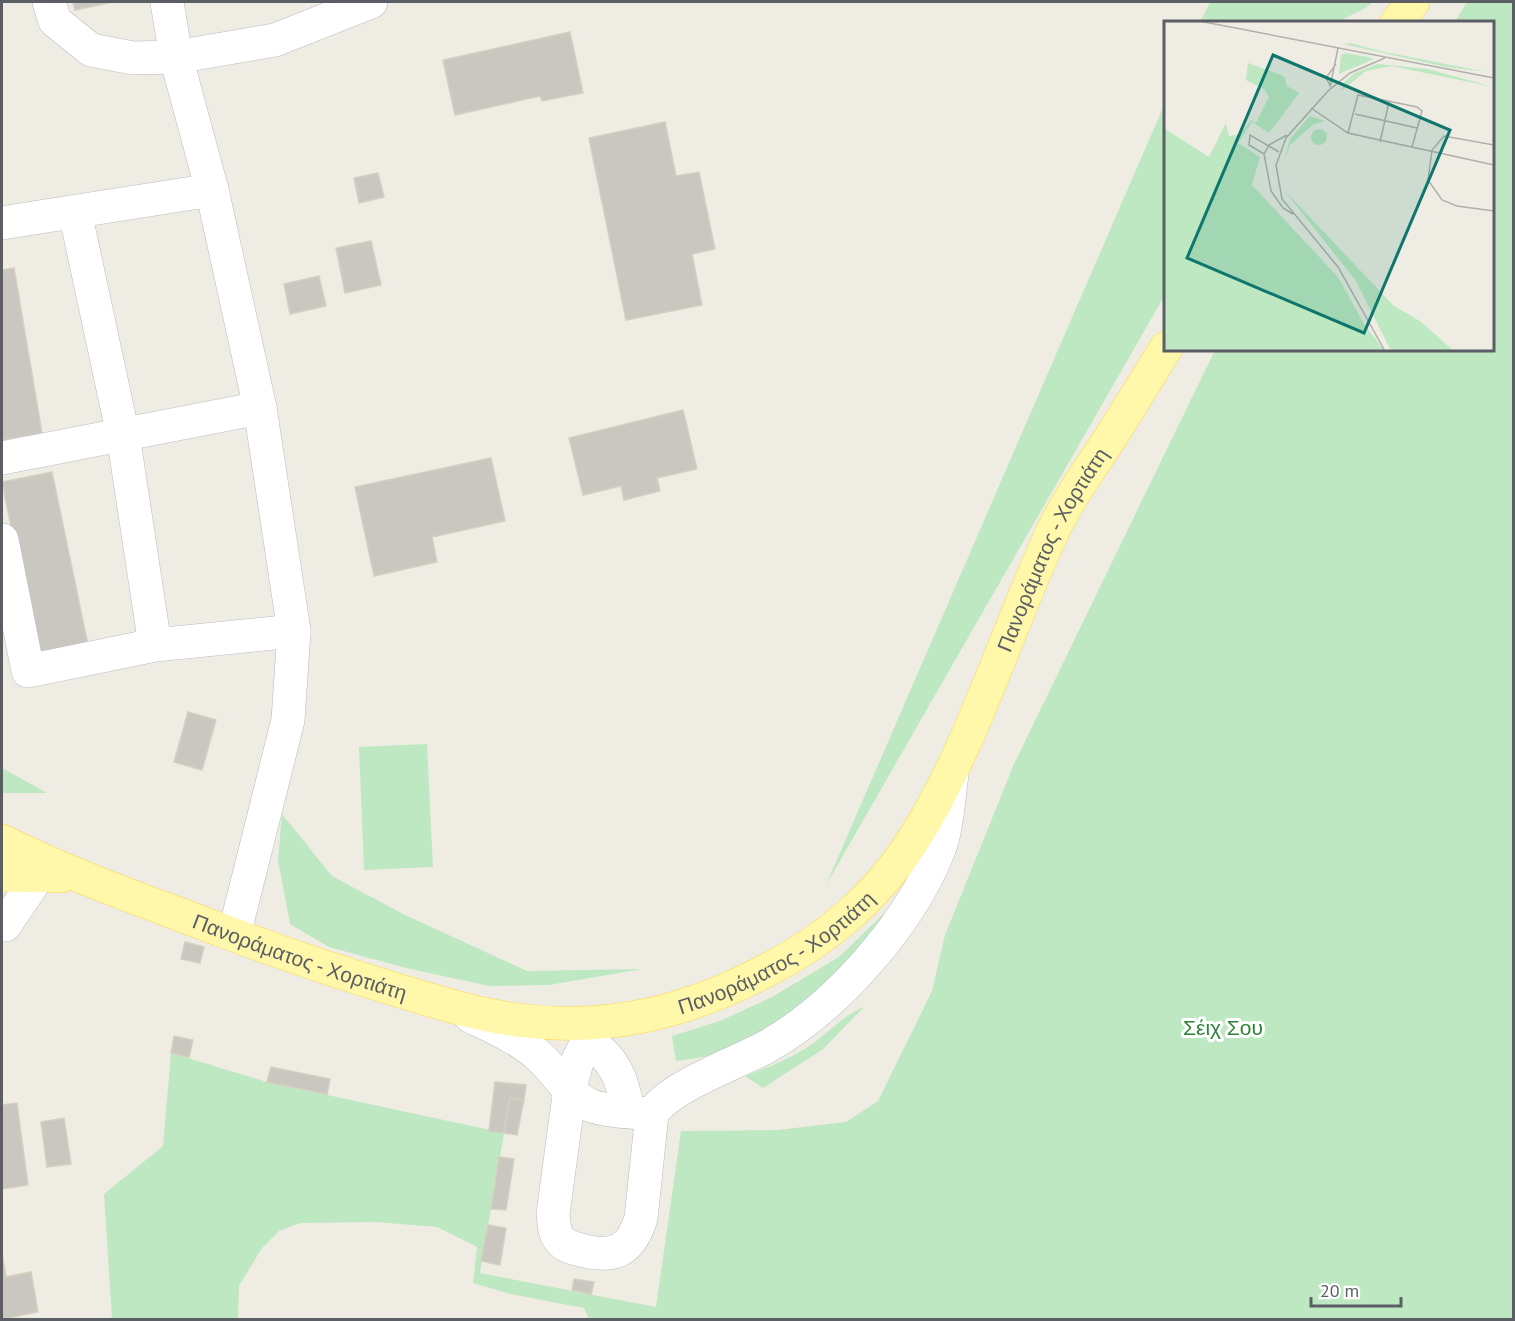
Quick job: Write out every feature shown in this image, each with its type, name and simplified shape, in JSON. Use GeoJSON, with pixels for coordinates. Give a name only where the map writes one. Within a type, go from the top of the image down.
{"type":"FeatureCollection","features":[{"type":"Feature","properties":{"kind":"main road"},"geometry":{"type":"LineString","coordinates":[[1398,21],[1413,2]]}},
{"type":"Feature","properties":{"kind":"main road","name":"Πανοράματος - Χορτιάτη"},"geometry":{"type":"LineString","coordinates":[[82,877],[308,963],[441,1003],[518,1020],[592,1032],[636,1018],[692,1005],[759,975],[815,942],[857,907],[890,872],[911,843],[954,764],[1053,529],[1164,351]]}},
{"type":"Feature","properties":{"kind":"main road"},"geometry":{"type":"LineString","coordinates":[[2,841],[82,877]]}},
{"type":"Feature","properties":{"kind":"main road"},"geometry":{"type":"LineString","coordinates":[[2,875],[82,877]]}},
{"type":"Feature","properties":{"kind":"lane"},"geometry":{"type":"LineString","coordinates":[[49,2],[55,21],[91,50],[133,58],[176,57],[275,39],[371,2]]}},
{"type":"Feature","properties":{"kind":"lane"},"geometry":{"type":"LineString","coordinates":[[167,2],[176,57],[212,190],[260,408],[294,631],[288,720],[234,935]]}},
{"type":"Feature","properties":{"kind":"lane"},"geometry":{"type":"LineString","coordinates":[[2,223],[212,190]]}},
{"type":"Feature","properties":{"kind":"lane"},"geometry":{"type":"LineString","coordinates":[[75,212],[123,435],[155,645]]}},
{"type":"Feature","properties":{"kind":"lane"},"geometry":{"type":"LineString","coordinates":[[2,458],[260,408]]}},
{"type":"Feature","properties":{"kind":"lane"},"geometry":{"type":"LineString","coordinates":[[2,540],[28,671],[155,645],[294,631]]}},
{"type":"Feature","properties":{"kind":"lane"},"geometry":{"type":"LineString","coordinates":[[441,1003],[516,1039],[542,1059],[581,1100],[593,1107],[640,1112],[657,1105],[692,1084],[766,1047],[814,1015],[865,964],[911,905],[941,845],[954,764]]}},
{"type":"Feature","properties":{"kind":"lane"},"geometry":{"type":"LineString","coordinates":[[2,925],[5,925],[39,875]]}},
{"type":"Feature","properties":{"kind":"lane"},"geometry":{"type":"LineString","coordinates":[[592,1032],[640,1112],[641,1218],[636,1232],[621,1250],[594,1254],[568,1247],[561,1242],[553,1214],[570,1088],[577,1062],[592,1032]]}},
{"type":"Feature","properties":{"kind":"green space"},"geometry":{"type":"Polygon","coordinates":[[[1210,2],[1373,2],[1340,21],[1200,21],[1210,2]]]}},
{"type":"Feature","properties":{"kind":"green space","name":"Σέιχ Σου"},"geometry":{"type":"Polygon","coordinates":[[[1467,2],[1513,2],[1513,1319],[589,1319],[584,1308],[510,1294],[473,1283],[477,1247],[437,1227],[376,1222],[300,1223],[279,1231],[262,1248],[239,1286],[238,1319],[112,1319],[104,1194],[163,1146],[171,1053],[267,1082],[504,1133],[480,1273],[656,1307],[681,1131],[778,1130],[846,1122],[878,1101],[932,991],[945,935],[1014,764],[1215,351],[1494,351],[1494,21],[1456,21],[1467,2]]]}},
{"type":"Feature","properties":{"kind":"green space"},"geometry":{"type":"Polygon","coordinates":[[[1164,105],[1164,297],[826,885],[1164,105]]]}},
{"type":"Feature","properties":{"kind":"green space"},"geometry":{"type":"Polygon","coordinates":[[[427,744],[433,867],[364,870],[359,747],[427,744]]]}},
{"type":"Feature","properties":{"kind":"green space"},"geometry":{"type":"Polygon","coordinates":[[[2,768],[47,793],[2,793],[2,768]]]}},
{"type":"Feature","properties":{"kind":"green space"},"geometry":{"type":"Polygon","coordinates":[[[282,814],[332,876],[403,914],[527,971],[642,969],[549,985],[489,986],[406,968],[329,947],[290,924],[278,860],[282,814]]]}},
{"type":"Feature","properties":{"kind":"green space"},"geometry":{"type":"Polygon","coordinates":[[[900,898],[844,965],[798,1015],[723,1054],[676,1061],[672,1036],[720,1021],[772,997],[839,957],[900,898]]]}},
{"type":"Feature","properties":{"kind":"green space"},"geometry":{"type":"Polygon","coordinates":[[[864,1007],[822,1050],[763,1088],[745,1076],[780,1062],[806,1048],[844,1018],[864,1007]]]}},
{"type":"Feature","properties":{"kind":"building"},"geometry":{"type":"Polygon","coordinates":[[[73,2],[113,2],[75,10],[73,2]]]}},
{"type":"Feature","properties":{"kind":"building"},"geometry":{"type":"Polygon","coordinates":[[[570,32],[583,93],[542,101],[540,96],[455,115],[443,60],[570,32]]]}},
{"type":"Feature","properties":{"kind":"building"},"geometry":{"type":"Polygon","coordinates":[[[665,122],[676,176],[699,172],[715,249],[692,254],[702,305],[626,320],[589,138],[665,122]]]}},
{"type":"Feature","properties":{"kind":"building"},"geometry":{"type":"Polygon","coordinates":[[[378,173],[384,197],[359,203],[354,178],[378,173]]]}},
{"type":"Feature","properties":{"kind":"building"},"geometry":{"type":"Polygon","coordinates":[[[371,241],[381,285],[345,293],[336,248],[371,241]]]}},
{"type":"Feature","properties":{"kind":"building"},"geometry":{"type":"Polygon","coordinates":[[[14,268],[42,433],[2,440],[2,270],[14,268]]]}},
{"type":"Feature","properties":{"kind":"building"},"geometry":{"type":"Polygon","coordinates":[[[319,276],[326,306],[290,314],[284,284],[319,276]]]}},
{"type":"Feature","properties":{"kind":"building"},"geometry":{"type":"Polygon","coordinates":[[[683,410],[697,469],[657,478],[660,491],[624,500],[621,486],[583,495],[569,438],[683,410]]]}},
{"type":"Feature","properties":{"kind":"building"},"geometry":{"type":"Polygon","coordinates":[[[491,458],[505,521],[432,537],[437,562],[374,576],[355,487],[491,458]]]}},
{"type":"Feature","properties":{"kind":"building"},"geometry":{"type":"Polygon","coordinates":[[[52,472],[88,645],[37,655],[2,482],[52,472]]]}},
{"type":"Feature","properties":{"kind":"building"},"geometry":{"type":"Polygon","coordinates":[[[188,712],[216,720],[202,770],[174,762],[188,712]]]}},
{"type":"Feature","properties":{"kind":"building"},"geometry":{"type":"Polygon","coordinates":[[[185,942],[204,947],[200,963],[181,959],[185,942]]]}},
{"type":"Feature","properties":{"kind":"building"},"geometry":{"type":"Polygon","coordinates":[[[174,1036],[193,1040],[189,1057],[171,1053],[174,1036]]]}},
{"type":"Feature","properties":{"kind":"building"},"geometry":{"type":"Polygon","coordinates":[[[271,1067],[330,1079],[327,1094],[267,1082],[271,1067]]]}},
{"type":"Feature","properties":{"kind":"building"},"geometry":{"type":"Polygon","coordinates":[[[495,1082],[526,1085],[524,1100],[510,1098],[504,1133],[489,1131],[495,1082]]]}},
{"type":"Feature","properties":{"kind":"building"},"geometry":{"type":"Polygon","coordinates":[[[510,1098],[524,1100],[517,1135],[504,1133],[510,1098]]]}},
{"type":"Feature","properties":{"kind":"building"},"geometry":{"type":"Polygon","coordinates":[[[17,1103],[28,1185],[2,1189],[2,1105],[17,1103]]]}},
{"type":"Feature","properties":{"kind":"building"},"geometry":{"type":"Polygon","coordinates":[[[64,1118],[71,1164],[47,1167],[41,1122],[64,1118]]]}},
{"type":"Feature","properties":{"kind":"building"},"geometry":{"type":"Polygon","coordinates":[[[499,1157],[514,1159],[506,1210],[491,1209],[499,1157]]]}},
{"type":"Feature","properties":{"kind":"building"},"geometry":{"type":"Polygon","coordinates":[[[488,1225],[506,1228],[500,1265],[481,1261],[488,1225]]]}},
{"type":"Feature","properties":{"kind":"building"},"geometry":{"type":"Polygon","coordinates":[[[2,1253],[6,1277],[31,1272],[38,1312],[2,1319],[2,1253]]]}},
{"type":"Feature","properties":{"kind":"building"},"geometry":{"type":"Polygon","coordinates":[[[574,1279],[594,1282],[591,1294],[572,1290],[574,1279]]]}}]}
